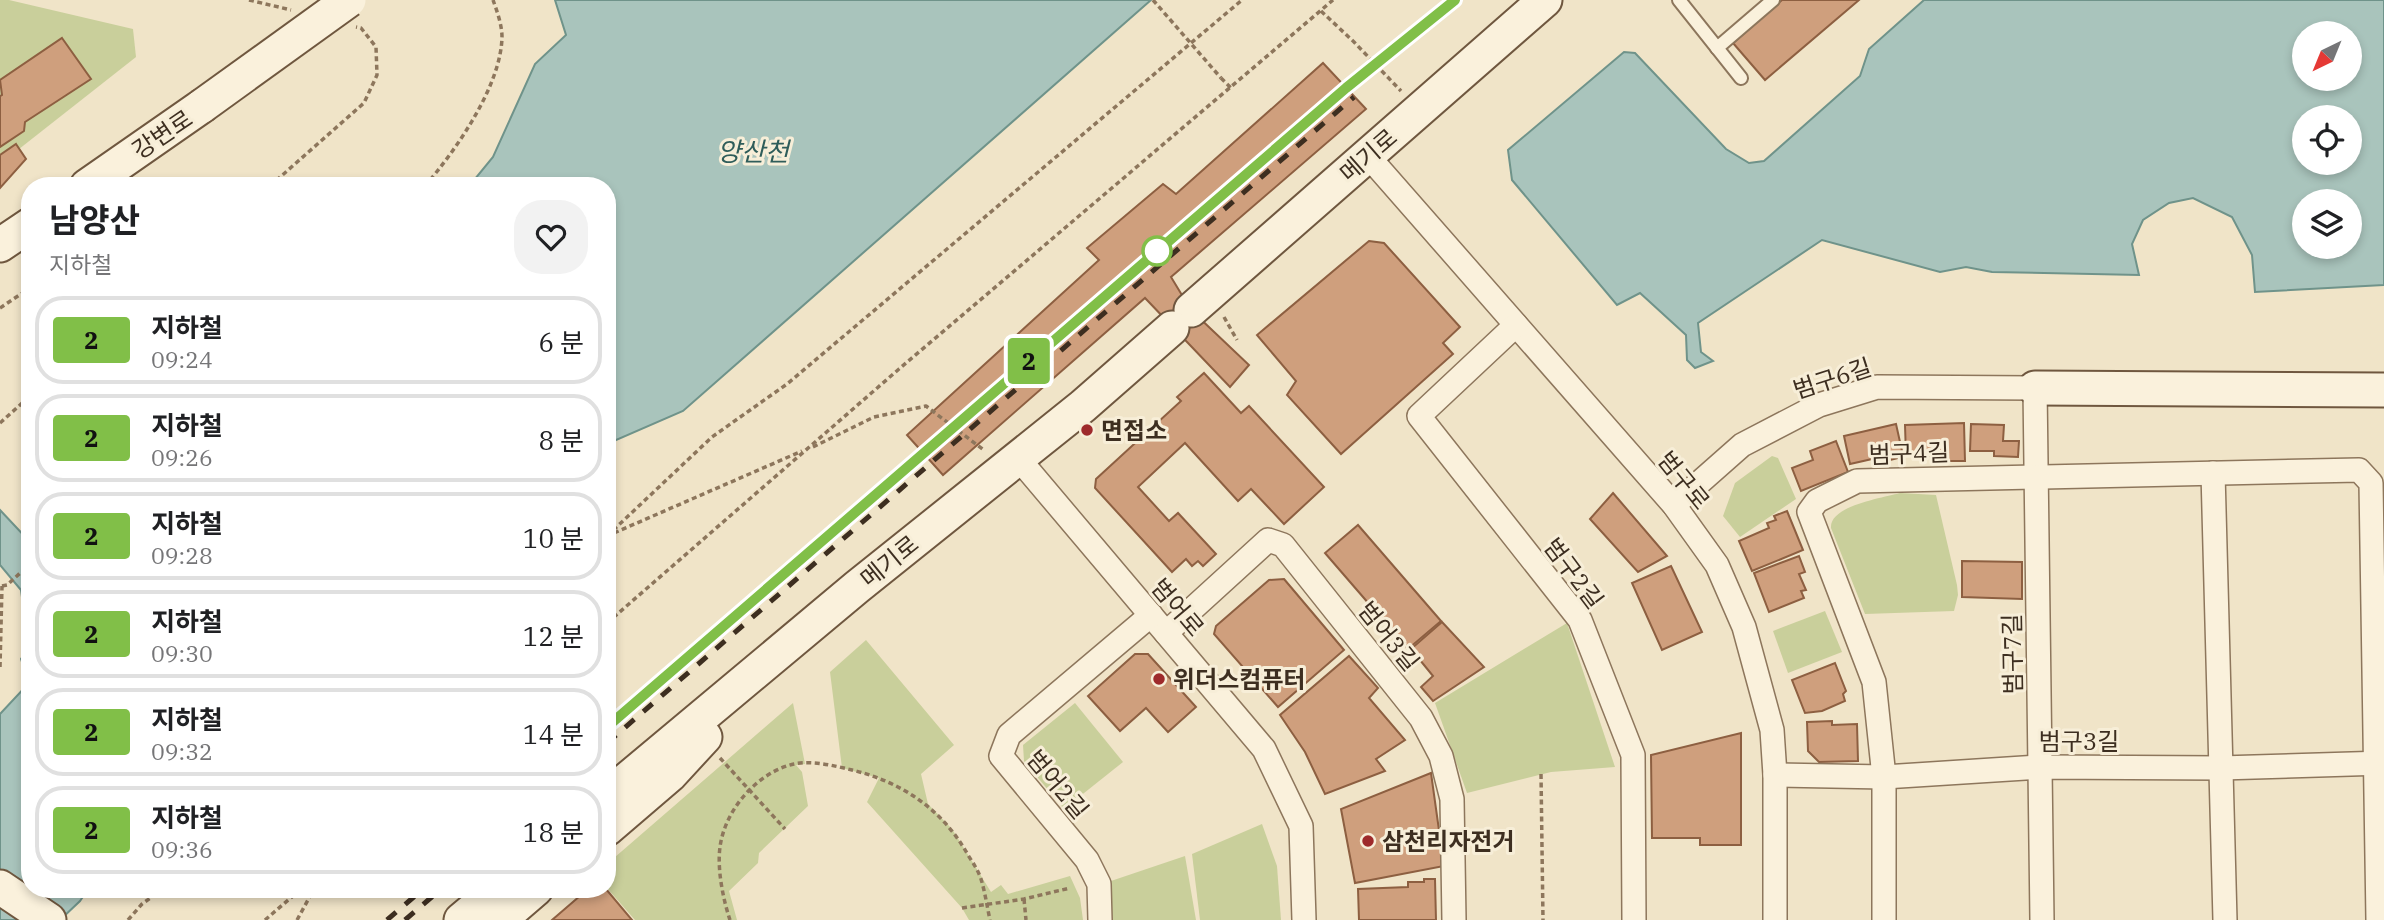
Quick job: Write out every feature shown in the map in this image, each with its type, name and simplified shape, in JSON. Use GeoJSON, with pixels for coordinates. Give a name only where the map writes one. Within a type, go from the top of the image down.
{"type":"FeatureCollection","features":[{"type":"Feature","properties":{"kind":"street","name":"강변로"},"geometry":{"type":"LineString","coordinates":[[100,177],[348,0]]}},
{"type":"Feature","properties":{"kind":"street","name":"메기로"},"geometry":{"type":"LineString","coordinates":[[616,789],[1083,406],[1545,0]]}},
{"type":"Feature","properties":{"kind":"street","name":"범구로"},"geometry":{"type":"LineString","coordinates":[[1368,156],[1674,505],[1717,565],[1744,627],[1772,730],[1775,775],[1775,920]]}},
{"type":"Feature","properties":{"kind":"street"},"geometry":{"type":"LineString","coordinates":[[0,246],[21,231]]}},
{"type":"Feature","properties":{"kind":"street","name":"범구2길"},"geometry":{"type":"LineString","coordinates":[[1516,325],[1419,416],[1580,620],[1633,755],[1633,920]]}},
{"type":"Feature","properties":{"kind":"street"},"geometry":{"type":"LineString","coordinates":[[2286,390],[2356,372],[2384,370]]}},
{"type":"Feature","properties":{"kind":"street","name":"범구6길"},"geometry":{"type":"LineString","coordinates":[[1674,505],[1742,445],[1819,405],[1877,387],[2035,388]]}},
{"type":"Feature","properties":{"kind":"street"},"geometry":{"type":"LineString","coordinates":[[2035,388],[2384,390]]}},
{"type":"Feature","properties":{"kind":"street","name":"범구7길"},"geometry":{"type":"LineString","coordinates":[[2035,388],[2042,920]]}},
{"type":"Feature","properties":{"kind":"street","name":"범어로"},"geometry":{"type":"LineString","coordinates":[[1012,463],[1151,615],[1264,748],[1301,825],[1304,920]]}},
{"type":"Feature","properties":{"kind":"street","name":"범구4길"},"geometry":{"type":"LineString","coordinates":[[1884,776],[1874,682],[1809,512],[1817,501],[1857,481],[2358,470],[2371,483],[2380,763],[2378,920]]}},
{"type":"Feature","properties":{"kind":"street"},"geometry":{"type":"LineString","coordinates":[[2213,473],[2225,920]]}},
{"type":"Feature","properties":{"kind":"street","name":"범어3길"},"geometry":{"type":"LineString","coordinates":[[1166,633],[1268,540],[1283,545],[1421,718],[1441,756],[1452,799],[1454,920]]}},
{"type":"Feature","properties":{"kind":"street","name":"범어2길"},"geometry":{"type":"LineString","coordinates":[[1100,920],[1099,884],[1087,860],[1001,756],[1009,734],[1151,615]]}},
{"type":"Feature","properties":{"kind":"street"},"geometry":{"type":"LineString","coordinates":[[616,821],[670,775],[798,637]]}},
{"type":"Feature","properties":{"kind":"street","name":"범구3길"},"geometry":{"type":"LineString","coordinates":[[1775,775],[1884,776],[2040,766],[2221,768],[2380,763]]}},
{"type":"Feature","properties":{"kind":"street"},"geometry":{"type":"LineString","coordinates":[[1884,776],[1884,920]]}},
{"type":"Feature","properties":{"kind":"street"},"geometry":{"type":"LineString","coordinates":[[0,887],[49,920]]}},
{"type":"Feature","properties":{"kind":"street"},"geometry":{"type":"LineString","coordinates":[[461,920],[487,898]]}},
{"type":"Feature","properties":{"kind":"street"},"geometry":{"type":"LineString","coordinates":[[500,920],[526,898]]}},
{"type":"Feature","properties":{"kind":"lane"},"geometry":{"type":"LineString","coordinates":[[1679,0],[1741,78]]}},
{"type":"Feature","properties":{"kind":"lane"},"geometry":{"type":"LineString","coordinates":[[1717,48],[1773,0]]}},
{"type":"Feature","properties":{"kind":"path"},"geometry":{"type":"LineString","coordinates":[[249,0],[260,2]]}},
{"type":"Feature","properties":{"kind":"path"},"geometry":{"type":"LineString","coordinates":[[432,177],[469,128],[488,89],[502,37],[494,0]]}},
{"type":"Feature","properties":{"kind":"path"},"geometry":{"type":"LineString","coordinates":[[1153,0],[1231,88]]}},
{"type":"Feature","properties":{"kind":"path"},"geometry":{"type":"LineString","coordinates":[[616,528],[712,437],[787,384],[1242,0]]}},
{"type":"Feature","properties":{"kind":"path"},"geometry":{"type":"LineString","coordinates":[[616,615],[1333,0]]}},
{"type":"Feature","properties":{"kind":"path"},"geometry":{"type":"LineString","coordinates":[[1321,11],[1419,110]]}},
{"type":"Feature","properties":{"kind":"path"},"geometry":{"type":"LineString","coordinates":[[281,177],[364,103],[377,75],[376,47]]}},
{"type":"Feature","properties":{"kind":"path"},"geometry":{"type":"LineString","coordinates":[[0,308],[21,294]]}},
{"type":"Feature","properties":{"kind":"path"},"geometry":{"type":"LineString","coordinates":[[1224,317],[1237,340]]}},
{"type":"Feature","properties":{"kind":"path"},"geometry":{"type":"LineString","coordinates":[[0,422],[21,404]]}},
{"type":"Feature","properties":{"kind":"path"},"geometry":{"type":"LineString","coordinates":[[616,532],[874,418],[926,406],[1012,463]]}},
{"type":"Feature","properties":{"kind":"path"},"geometry":{"type":"LineString","coordinates":[[0,411],[5,418]]}},
{"type":"Feature","properties":{"kind":"path"},"geometry":{"type":"LineString","coordinates":[[0,667],[3,585],[21,571]]}},
{"type":"Feature","properties":{"kind":"path"},"geometry":{"type":"LineString","coordinates":[[715,752],[785,829]]}},
{"type":"Feature","properties":{"kind":"path"},"geometry":{"type":"LineString","coordinates":[[730,920],[724,897],[720,846],[727,824],[749,789],[795,764],[820,764],[869,774],[902,788],[928,804],[952,829],[980,876],[990,920]]}},
{"type":"Feature","properties":{"kind":"path"},"geometry":{"type":"LineString","coordinates":[[1541,774],[1543,920]]}},
{"type":"Feature","properties":{"kind":"path"},"geometry":{"type":"LineString","coordinates":[[962,908],[1024,899],[1070,888]]}},
{"type":"Feature","properties":{"kind":"path"},"geometry":{"type":"LineString","coordinates":[[128,920],[150,898]]}},
{"type":"Feature","properties":{"kind":"path"},"geometry":{"type":"LineString","coordinates":[[265,920],[291,898]]}},
{"type":"Feature","properties":{"kind":"path"},"geometry":{"type":"LineString","coordinates":[[297,920],[309,898]]}},
{"type":"Feature","properties":{"kind":"path"},"geometry":{"type":"LineString","coordinates":[[1024,899],[1026,920]]}},
{"type":"Feature","properties":{"kind":"green space"},"geometry":{"type":"Polygon","coordinates":[[[0,0],[133,29],[136,57],[0,164],[0,0]]]}},
{"type":"Feature","properties":{"kind":"green space"},"geometry":{"type":"Polygon","coordinates":[[[1772,456],[1778,458],[1796,499],[1740,537],[1723,516],[1735,483],[1772,456]]]}},
{"type":"Feature","properties":{"kind":"green space"},"geometry":{"type":"Polygon","coordinates":[[[1900,493],[1936,495],[1957,585],[1958,595],[1954,611],[1865,614],[1831,528],[1833,520],[1838,514],[1858,504],[1900,493]]]}},
{"type":"Feature","properties":{"kind":"green space"},"geometry":{"type":"Polygon","coordinates":[[[1825,611],[1842,652],[1788,673],[1773,631],[1825,611]]]}},
{"type":"Feature","properties":{"kind":"green space"},"geometry":{"type":"Polygon","coordinates":[[[1567,623],[1615,767],[1551,772],[1467,793],[1435,703],[1567,623]]]}},
{"type":"Feature","properties":{"kind":"green space"},"geometry":{"type":"Polygon","coordinates":[[[866,640],[954,745],[921,774],[928,804],[952,829],[991,892],[1001,885],[1008,894],[1070,876],[1080,898],[1083,920],[969,920],[962,908],[867,802],[879,778],[842,768],[830,672],[866,640]]]}},
{"type":"Feature","properties":{"kind":"green space"},"geometry":{"type":"Polygon","coordinates":[[[793,703],[805,764],[796,765],[802,772],[808,806],[759,853],[758,863],[729,891],[737,920],[635,920],[616,898],[616,856],[793,703]]]}},
{"type":"Feature","properties":{"kind":"green space"},"geometry":{"type":"Polygon","coordinates":[[[1075,703],[1123,762],[1064,809],[1024,761],[1023,745],[1075,703]]]}},
{"type":"Feature","properties":{"kind":"green space"},"geometry":{"type":"Polygon","coordinates":[[[1262,824],[1277,866],[1281,920],[1200,920],[1192,854],[1262,824]]]}},
{"type":"Feature","properties":{"kind":"green space"},"geometry":{"type":"Polygon","coordinates":[[[1185,856],[1196,920],[1112,920],[1112,895],[1108,882],[1185,856]]]}},
{"type":"Feature","properties":{"kind":"water","name":"양산천"},"geometry":{"type":"Polygon","coordinates":[[[555,0],[1151,0],[683,411],[616,440],[616,177],[477,177],[493,157],[535,64],[566,35],[555,0]]]}},
{"type":"Feature","properties":{"kind":"water"},"geometry":{"type":"Polygon","coordinates":[[[1924,0],[2384,0],[2384,285],[2255,292],[2252,255],[2232,217],[2193,198],[2169,203],[2143,220],[2132,244],[2139,275],[1992,272],[1966,267],[1940,272],[1822,240],[1698,323],[1701,352],[1713,361],[1695,368],[1687,360],[1686,335],[1640,293],[1617,305],[1512,180],[1508,150],[1624,52],[1635,53],[1726,149],[1749,163],[1764,161],[1860,76],[1869,49],[1924,0]]]}},
{"type":"Feature","properties":{"kind":"water"},"geometry":{"type":"Polygon","coordinates":[[[0,510],[21,532],[21,590],[0,565],[0,510]]]}},
{"type":"Feature","properties":{"kind":"water"},"geometry":{"type":"Polygon","coordinates":[[[21,692],[21,898],[82,898],[60,920],[0,920],[0,714],[21,692]]]}},
{"type":"Feature","properties":{"kind":"building"},"geometry":{"type":"Polygon","coordinates":[[[1782,0],[1859,0],[1765,80],[1733,43],[1782,0]]]}},
{"type":"Feature","properties":{"kind":"building"},"geometry":{"type":"Polygon","coordinates":[[[62,38],[91,79],[25,122],[24,131],[0,147],[0,80],[62,38]]]}},
{"type":"Feature","properties":{"kind":"building"},"geometry":{"type":"Polygon","coordinates":[[[1323,63],[1366,109],[1171,277],[1191,310],[1249,365],[1230,387],[1145,298],[943,475],[907,435],[1099,260],[1087,248],[1163,184],[1176,194],[1323,63]]]}},
{"type":"Feature","properties":{"kind":"building"},"geometry":{"type":"Polygon","coordinates":[[[16,144],[26,159],[0,188],[0,155],[16,144]]]}},
{"type":"Feature","properties":{"kind":"building"},"geometry":{"type":"Polygon","coordinates":[[[1369,241],[1384,243],[1460,327],[1443,343],[1453,354],[1341,454],[1287,395],[1296,381],[1257,335],[1369,241]]]}},
{"type":"Feature","properties":{"kind":"building"},"geometry":{"type":"Polygon","coordinates":[[[1204,373],[1241,413],[1249,406],[1324,487],[1284,524],[1251,489],[1238,501],[1185,443],[1138,487],[1169,521],[1178,513],[1216,554],[1203,566],[1198,561],[1192,566],[1186,559],[1172,572],[1095,488],[1096,479],[1181,401],[1177,397],[1204,373]]]}},
{"type":"Feature","properties":{"kind":"building"},"geometry":{"type":"Polygon","coordinates":[[[1964,423],[1965,461],[1946,461],[1943,455],[1906,456],[1905,425],[1964,423]]]}},
{"type":"Feature","properties":{"kind":"building"},"geometry":{"type":"Polygon","coordinates":[[[1896,424],[1902,451],[1897,453],[1898,458],[1882,462],[1881,457],[1850,464],[1844,436],[1896,424]]]}},
{"type":"Feature","properties":{"kind":"building"},"geometry":{"type":"Polygon","coordinates":[[[1971,424],[2004,425],[2003,441],[2019,441],[2018,457],[1994,456],[1994,451],[1970,451],[1971,424]]]}},
{"type":"Feature","properties":{"kind":"building"},"geometry":{"type":"Polygon","coordinates":[[[1836,441],[1848,472],[1801,491],[1792,468],[1813,460],[1810,451],[1836,441]]]}},
{"type":"Feature","properties":{"kind":"building"},"geometry":{"type":"Polygon","coordinates":[[[1613,493],[1667,556],[1638,572],[1590,519],[1613,493]]]}},
{"type":"Feature","properties":{"kind":"building"},"geometry":{"type":"Polygon","coordinates":[[[1787,511],[1803,550],[1752,571],[1739,541],[1769,528],[1767,523],[1776,520],[1774,516],[1787,511]]]}},
{"type":"Feature","properties":{"kind":"building"},"geometry":{"type":"Polygon","coordinates":[[[1358,525],[1441,621],[1408,649],[1325,553],[1358,525]]]}},
{"type":"Feature","properties":{"kind":"building"},"geometry":{"type":"Polygon","coordinates":[[[1799,556],[1805,572],[1799,574],[1806,590],[1801,591],[1804,598],[1769,612],[1754,573],[1799,556]]]}},
{"type":"Feature","properties":{"kind":"building"},"geometry":{"type":"Polygon","coordinates":[[[1962,561],[2022,562],[2022,599],[1962,597],[1962,561]]]}},
{"type":"Feature","properties":{"kind":"building"},"geometry":{"type":"Polygon","coordinates":[[[1671,566],[1702,632],[1662,650],[1632,583],[1671,566]]]}},
{"type":"Feature","properties":{"kind":"building"},"geometry":{"type":"Polygon","coordinates":[[[1284,579],[1344,650],[1278,707],[1214,634],[1216,626],[1269,580],[1284,579]]]}},
{"type":"Feature","properties":{"kind":"building"},"geometry":{"type":"Polygon","coordinates":[[[1442,622],[1484,667],[1433,701],[1421,687],[1433,676],[1411,649],[1442,622]]]}},
{"type":"Feature","properties":{"kind":"building"},"geometry":{"type":"Polygon","coordinates":[[[1135,654],[1148,654],[1196,707],[1168,732],[1146,708],[1120,731],[1088,696],[1135,654]]]}},
{"type":"Feature","properties":{"kind":"building"},"geometry":{"type":"Polygon","coordinates":[[[1349,656],[1378,688],[1369,698],[1405,740],[1376,759],[1385,771],[1325,794],[1305,752],[1280,715],[1349,656]]]}},
{"type":"Feature","properties":{"kind":"building"},"geometry":{"type":"Polygon","coordinates":[[[1835,663],[1846,691],[1843,694],[1845,701],[1822,711],[1805,713],[1792,680],[1835,663]]]}},
{"type":"Feature","properties":{"kind":"building"},"geometry":{"type":"Polygon","coordinates":[[[1832,721],[1832,725],[1857,724],[1858,761],[1819,762],[1808,751],[1807,722],[1832,721]]]}},
{"type":"Feature","properties":{"kind":"building"},"geometry":{"type":"Polygon","coordinates":[[[1741,733],[1741,845],[1700,845],[1700,838],[1652,838],[1651,755],[1741,733]]]}},
{"type":"Feature","properties":{"kind":"building"},"geometry":{"type":"Polygon","coordinates":[[[1431,773],[1444,866],[1355,883],[1341,809],[1431,773]]]}},
{"type":"Feature","properties":{"kind":"building"},"geometry":{"type":"Polygon","coordinates":[[[1424,879],[1435,879],[1436,920],[1359,920],[1358,889],[1408,887],[1408,882],[1424,882],[1424,879]]]}},
{"type":"Feature","properties":{"kind":"building"},"geometry":{"type":"Polygon","coordinates":[[[578,898],[614,898],[632,920],[552,920],[578,898]]]}},
{"type":"Feature","properties":{"kind":"railway"},"geometry":{"type":"LineString","coordinates":[[616,719],[1346,88],[1455,0]]}},
{"type":"Feature","properties":{"kind":"railway"},"geometry":{"type":"LineString","coordinates":[[616,735],[1354,97]]}},
{"type":"Feature","properties":{"kind":"railway"},"geometry":{"type":"LineString","coordinates":[[387,920],[413,898]]}},
{"type":"Feature","properties":{"kind":"railway"},"geometry":{"type":"LineString","coordinates":[[405,920],[431,898]]}},
{"type":"Feature","properties":{"kind":"metro line","name":"2"},"geometry":{"type":"LineString","coordinates":[[616,719],[1346,88],[1455,0]]}},
{"type":"Feature","properties":{"kind":"place","name":"면접소"},"geometry":{"type":"Point","coordinates":[1087,430]}},
{"type":"Feature","properties":{"kind":"place","name":"위더스컴퓨터"},"geometry":{"type":"Point","coordinates":[1159,679]}},
{"type":"Feature","properties":{"kind":"place","name":"삼천리자전거"},"geometry":{"type":"Point","coordinates":[1368,841]}}]}
